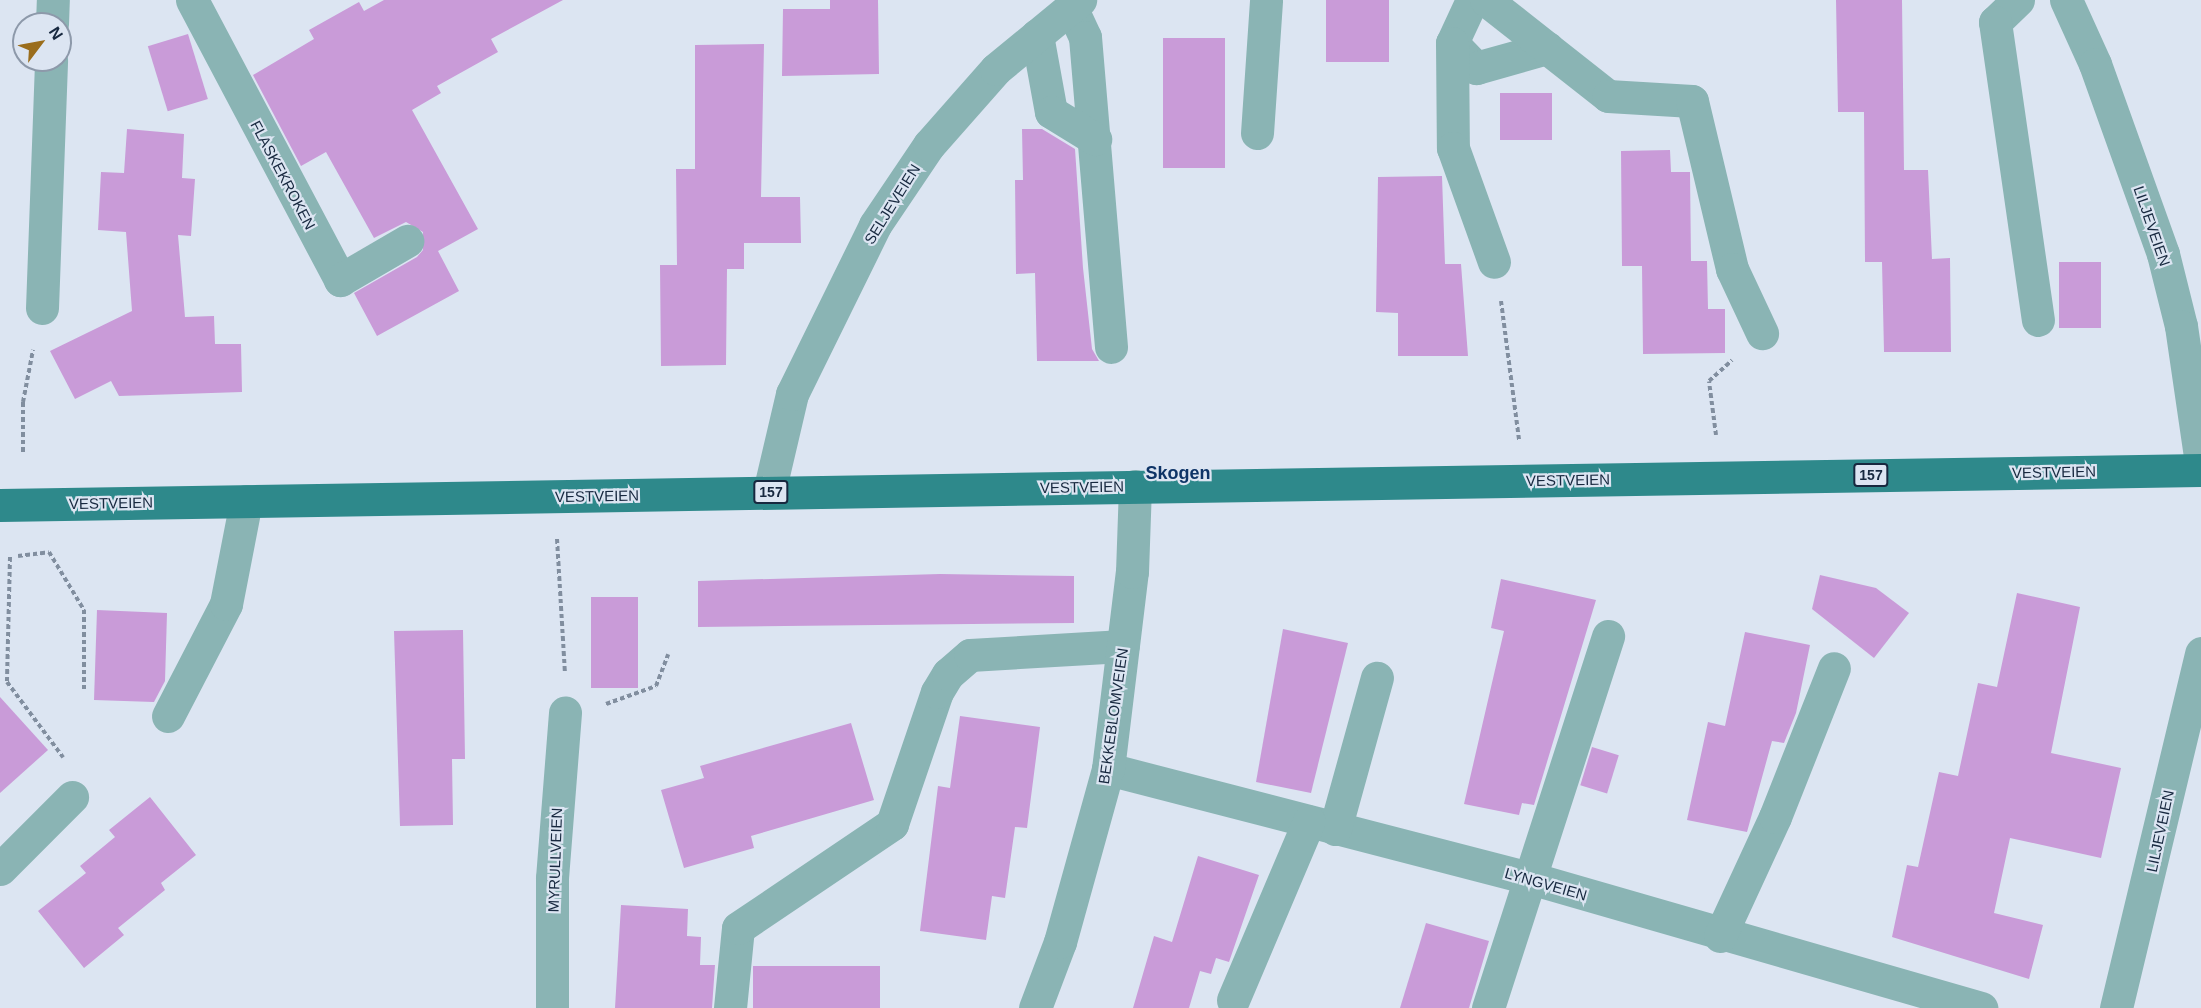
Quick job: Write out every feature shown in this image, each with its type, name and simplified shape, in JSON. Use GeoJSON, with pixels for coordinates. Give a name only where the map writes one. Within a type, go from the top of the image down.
{"type":"FeatureCollection","features":[{"type":"Feature","properties":{"kind":"main road","name":"VESTVEIEN"},"geometry":{"type":"LineString","coordinates":[[0,505],[2201,470]]}},
{"type":"Feature","properties":{"kind":"street"},"geometry":{"type":"LineString","coordinates":[[39,0],[53,0]]}},
{"type":"Feature","properties":{"kind":"street","name":"FLASKEKROKEN"},"geometry":{"type":"LineString","coordinates":[[192,0],[340,280],[407,241]]}},
{"type":"Feature","properties":{"kind":"street"},"geometry":{"type":"LineString","coordinates":[[1257,133],[1266,0]]}},
{"type":"Feature","properties":{"kind":"street"},"geometry":{"type":"LineString","coordinates":[[1472,0],[1452,43],[1453,148],[1494,262]]}},
{"type":"Feature","properties":{"kind":"street"},"geometry":{"type":"LineString","coordinates":[[1486,0],[1608,96],[1692,101],[1732,269],[1762,333]]}},
{"type":"Feature","properties":{"kind":"street"},"geometry":{"type":"LineString","coordinates":[[2018,0],[1995,22],[2038,320]]}},
{"type":"Feature","properties":{"kind":"street","name":"LILJEVEIEN"},"geometry":{"type":"LineString","coordinates":[[2066,0],[2095,63],[2163,254],[2181,326],[2201,462]]}},
{"type":"Feature","properties":{"kind":"street"},"geometry":{"type":"LineString","coordinates":[[1076,3],[1085,37],[1111,347]]}},
{"type":"Feature","properties":{"kind":"street","name":"SELJEVEIEN"},"geometry":{"type":"LineString","coordinates":[[769,492],[792,394],[875,225],[929,145],[996,69],[1076,3]]}},
{"type":"Feature","properties":{"kind":"street"},"geometry":{"type":"LineString","coordinates":[[1037,35],[1051,112],[1095,139]]}},
{"type":"Feature","properties":{"kind":"street"},"geometry":{"type":"LineString","coordinates":[[1452,43],[1476,68],[1547,48]]}},
{"type":"Feature","properties":{"kind":"street"},"geometry":{"type":"LineString","coordinates":[[42,308],[51,72]]}},
{"type":"Feature","properties":{"kind":"street","name":"BEKKEBLOMVEIEN"},"geometry":{"type":"LineString","coordinates":[[1035,1008],[1060,942],[1108,769],[1123,646],[1135,486]]}},
{"type":"Feature","properties":{"kind":"street"},"geometry":{"type":"LineString","coordinates":[[168,716],[226,604],[246,501]]}},
{"type":"Feature","properties":{"kind":"street"},"geometry":{"type":"LineString","coordinates":[[1488,1008],[1527,877],[1608,636]]}},
{"type":"Feature","properties":{"kind":"street"},"geometry":{"type":"LineString","coordinates":[[730,1008],[738,928],[892,824],[937,692],[948,674],[970,655],[1123,646]]}},
{"type":"Feature","properties":{"kind":"street","name":"LILJEVEIEN"},"geometry":{"type":"LineString","coordinates":[[2116,1008],[2201,653]]}},
{"type":"Feature","properties":{"kind":"street"},"geometry":{"type":"LineString","coordinates":[[1719,936],[1775,818],[1833,668]]}},
{"type":"Feature","properties":{"kind":"street"},"geometry":{"type":"LineString","coordinates":[[1233,999],[1322,825],[1377,678]]}},
{"type":"Feature","properties":{"kind":"street","name":"MYRULLVEIEN"},"geometry":{"type":"LineString","coordinates":[[552,1008],[552,878],[565,713]]}},
{"type":"Feature","properties":{"kind":"street","name":"LYNGVEIEN"},"geometry":{"type":"LineString","coordinates":[[1108,769],[1527,877],[1719,936],[1982,1008]]}},
{"type":"Feature","properties":{"kind":"street"},"geometry":{"type":"LineString","coordinates":[[0,868],[72,797]]}},
{"type":"Feature","properties":{"kind":"path"},"geometry":{"type":"LineString","coordinates":[[1494,262],[1520,445]]}},
{"type":"Feature","properties":{"kind":"path"},"geometry":{"type":"LineString","coordinates":[[23,452],[23,402],[42,308]]}},
{"type":"Feature","properties":{"kind":"path"},"geometry":{"type":"LineString","coordinates":[[1717,445],[1709,381],[1762,333]]}},
{"type":"Feature","properties":{"kind":"path"},"geometry":{"type":"LineString","coordinates":[[556,496],[565,713],[629,699],[656,686],[668,654]]}},
{"type":"Feature","properties":{"kind":"path"},"geometry":{"type":"LineString","coordinates":[[18,556],[49,552],[84,610],[84,690]]}},
{"type":"Feature","properties":{"kind":"path"},"geometry":{"type":"LineString","coordinates":[[10,557],[7,682],[77,775],[72,797]]}},
{"type":"Feature","properties":{"kind":"building"},"geometry":{"type":"Polygon","coordinates":[[[384,0],[563,0],[491,39],[498,52],[437,86],[441,93],[412,110],[478,229],[438,251],[459,291],[377,336],[354,293],[417,257],[423,250],[423,232],[406,222],[374,238],[326,152],[301,166],[253,75],[314,39],[309,30],[359,2],[364,11],[384,0]]]}},
{"type":"Feature","properties":{"kind":"building"},"geometry":{"type":"Polygon","coordinates":[[[830,0],[878,0],[879,74],[782,76],[783,9],[830,9],[830,0]]]}},
{"type":"Feature","properties":{"kind":"building"},"geometry":{"type":"Polygon","coordinates":[[[1326,0],[1389,0],[1389,62],[1326,62],[1326,0]]]}},
{"type":"Feature","properties":{"kind":"building"},"geometry":{"type":"Polygon","coordinates":[[[1836,0],[1902,0],[1904,170],[1928,170],[1932,259],[1950,258],[1951,352],[1884,352],[1882,262],[1865,262],[1864,112],[1838,112],[1836,0]]]}},
{"type":"Feature","properties":{"kind":"building"},"geometry":{"type":"Polygon","coordinates":[[[188,34],[208,99],[168,111],[148,46],[188,34]]]}},
{"type":"Feature","properties":{"kind":"building"},"geometry":{"type":"Polygon","coordinates":[[[1163,38],[1225,38],[1225,168],[1163,168],[1163,38]]]}},
{"type":"Feature","properties":{"kind":"building"},"geometry":{"type":"Polygon","coordinates":[[[764,44],[761,197],[800,197],[801,243],[744,243],[744,269],[727,269],[726,365],[661,366],[660,265],[677,265],[676,169],[695,169],[695,45],[764,44]]]}},
{"type":"Feature","properties":{"kind":"building"},"geometry":{"type":"Polygon","coordinates":[[[1500,93],[1552,93],[1552,140],[1500,140],[1500,93]]]}},
{"type":"Feature","properties":{"kind":"building"},"geometry":{"type":"Polygon","coordinates":[[[127,129],[184,134],[182,178],[195,179],[191,236],[178,235],[185,317],[214,316],[215,344],[241,344],[242,392],[119,396],[111,381],[75,399],[50,351],[132,311],[126,232],[98,230],[101,172],[124,173],[127,129]]]}},
{"type":"Feature","properties":{"kind":"building"},"geometry":{"type":"Polygon","coordinates":[[[1022,129],[1042,129],[1075,149],[1083,268],[1092,349],[1099,361],[1037,361],[1035,273],[1016,274],[1015,180],[1023,180],[1022,129]]]}},
{"type":"Feature","properties":{"kind":"building"},"geometry":{"type":"Polygon","coordinates":[[[1670,150],[1671,172],[1690,172],[1691,261],[1707,261],[1708,309],[1725,309],[1725,353],[1643,354],[1642,266],[1622,266],[1621,151],[1670,150]]]}},
{"type":"Feature","properties":{"kind":"building"},"geometry":{"type":"Polygon","coordinates":[[[1442,176],[1445,264],[1461,264],[1468,356],[1398,356],[1398,313],[1376,312],[1378,177],[1442,176]]]}},
{"type":"Feature","properties":{"kind":"building"},"geometry":{"type":"Polygon","coordinates":[[[2059,262],[2101,262],[2101,328],[2059,328],[2059,262]]]}},
{"type":"Feature","properties":{"kind":"building"},"geometry":{"type":"Polygon","coordinates":[[[940,574],[1074,576],[1074,623],[698,627],[698,581],[940,574]]]}},
{"type":"Feature","properties":{"kind":"building"},"geometry":{"type":"Polygon","coordinates":[[[1820,575],[1876,588],[1909,613],[1874,658],[1812,609],[1820,575]]]}},
{"type":"Feature","properties":{"kind":"building"},"geometry":{"type":"Polygon","coordinates":[[[1501,579],[1596,600],[1534,805],[1522,803],[1519,815],[1464,804],[1504,631],[1491,628],[1501,579]]]}},
{"type":"Feature","properties":{"kind":"building"},"geometry":{"type":"Polygon","coordinates":[[[2017,593],[2080,607],[2051,753],[2121,768],[2101,858],[2010,838],[1994,913],[2043,925],[2029,979],[1892,937],[1907,865],[1918,867],[1939,772],[1958,776],[1978,683],[1997,687],[2017,593]]]}},
{"type":"Feature","properties":{"kind":"building"},"geometry":{"type":"Polygon","coordinates":[[[591,597],[638,597],[638,688],[591,688],[591,597]]]}},
{"type":"Feature","properties":{"kind":"building"},"geometry":{"type":"Polygon","coordinates":[[[97,610],[167,613],[165,681],[154,702],[94,700],[97,610]]]}},
{"type":"Feature","properties":{"kind":"building"},"geometry":{"type":"Polygon","coordinates":[[[1283,629],[1348,643],[1311,793],[1256,782],[1283,629]]]}},
{"type":"Feature","properties":{"kind":"building"},"geometry":{"type":"Polygon","coordinates":[[[463,630],[465,759],[452,759],[453,825],[400,826],[394,631],[463,630]]]}},
{"type":"Feature","properties":{"kind":"building"},"geometry":{"type":"Polygon","coordinates":[[[1745,632],[1810,645],[1796,713],[1784,743],[1772,741],[1747,832],[1687,820],[1708,722],[1725,726],[1745,632]]]}},
{"type":"Feature","properties":{"kind":"building"},"geometry":{"type":"Polygon","coordinates":[[[0,697],[48,750],[0,793],[0,697]]]}},
{"type":"Feature","properties":{"kind":"building"},"geometry":{"type":"Polygon","coordinates":[[[960,716],[1040,727],[1027,828],[1015,827],[1005,898],[992,896],[986,940],[920,931],[938,786],[950,788],[960,716]]]}},
{"type":"Feature","properties":{"kind":"building"},"geometry":{"type":"Polygon","coordinates":[[[851,723],[874,800],[751,836],[754,848],[684,868],[661,790],[704,778],[700,766],[851,723]]]}},
{"type":"Feature","properties":{"kind":"building"},"geometry":{"type":"Polygon","coordinates":[[[1592,747],[1619,755],[1607,793],[1580,785],[1592,747]]]}},
{"type":"Feature","properties":{"kind":"building"},"geometry":{"type":"Polygon","coordinates":[[[150,797],[196,855],[161,883],[165,890],[118,928],[124,935],[84,968],[38,911],[86,873],[80,866],[115,837],[109,830],[150,797]]]}},
{"type":"Feature","properties":{"kind":"building"},"geometry":{"type":"Polygon","coordinates":[[[1198,856],[1259,875],[1229,962],[1216,958],[1211,974],[1200,971],[1189,1008],[1133,1008],[1154,936],[1172,942],[1198,856]]]}},
{"type":"Feature","properties":{"kind":"building"},"geometry":{"type":"Polygon","coordinates":[[[621,905],[688,909],[687,936],[701,937],[700,965],[715,965],[712,1008],[615,1008],[621,905]]]}},
{"type":"Feature","properties":{"kind":"building"},"geometry":{"type":"Polygon","coordinates":[[[1426,923],[1489,941],[1469,1008],[1400,1008],[1426,923]]]}},
{"type":"Feature","properties":{"kind":"building"},"geometry":{"type":"Polygon","coordinates":[[[753,966],[880,966],[880,1008],[753,1008],[753,966]]]}},
{"type":"Feature","properties":{"kind":"district","name":"Skogen"},"geometry":{"type":"Point","coordinates":[1178,473]}}]}
